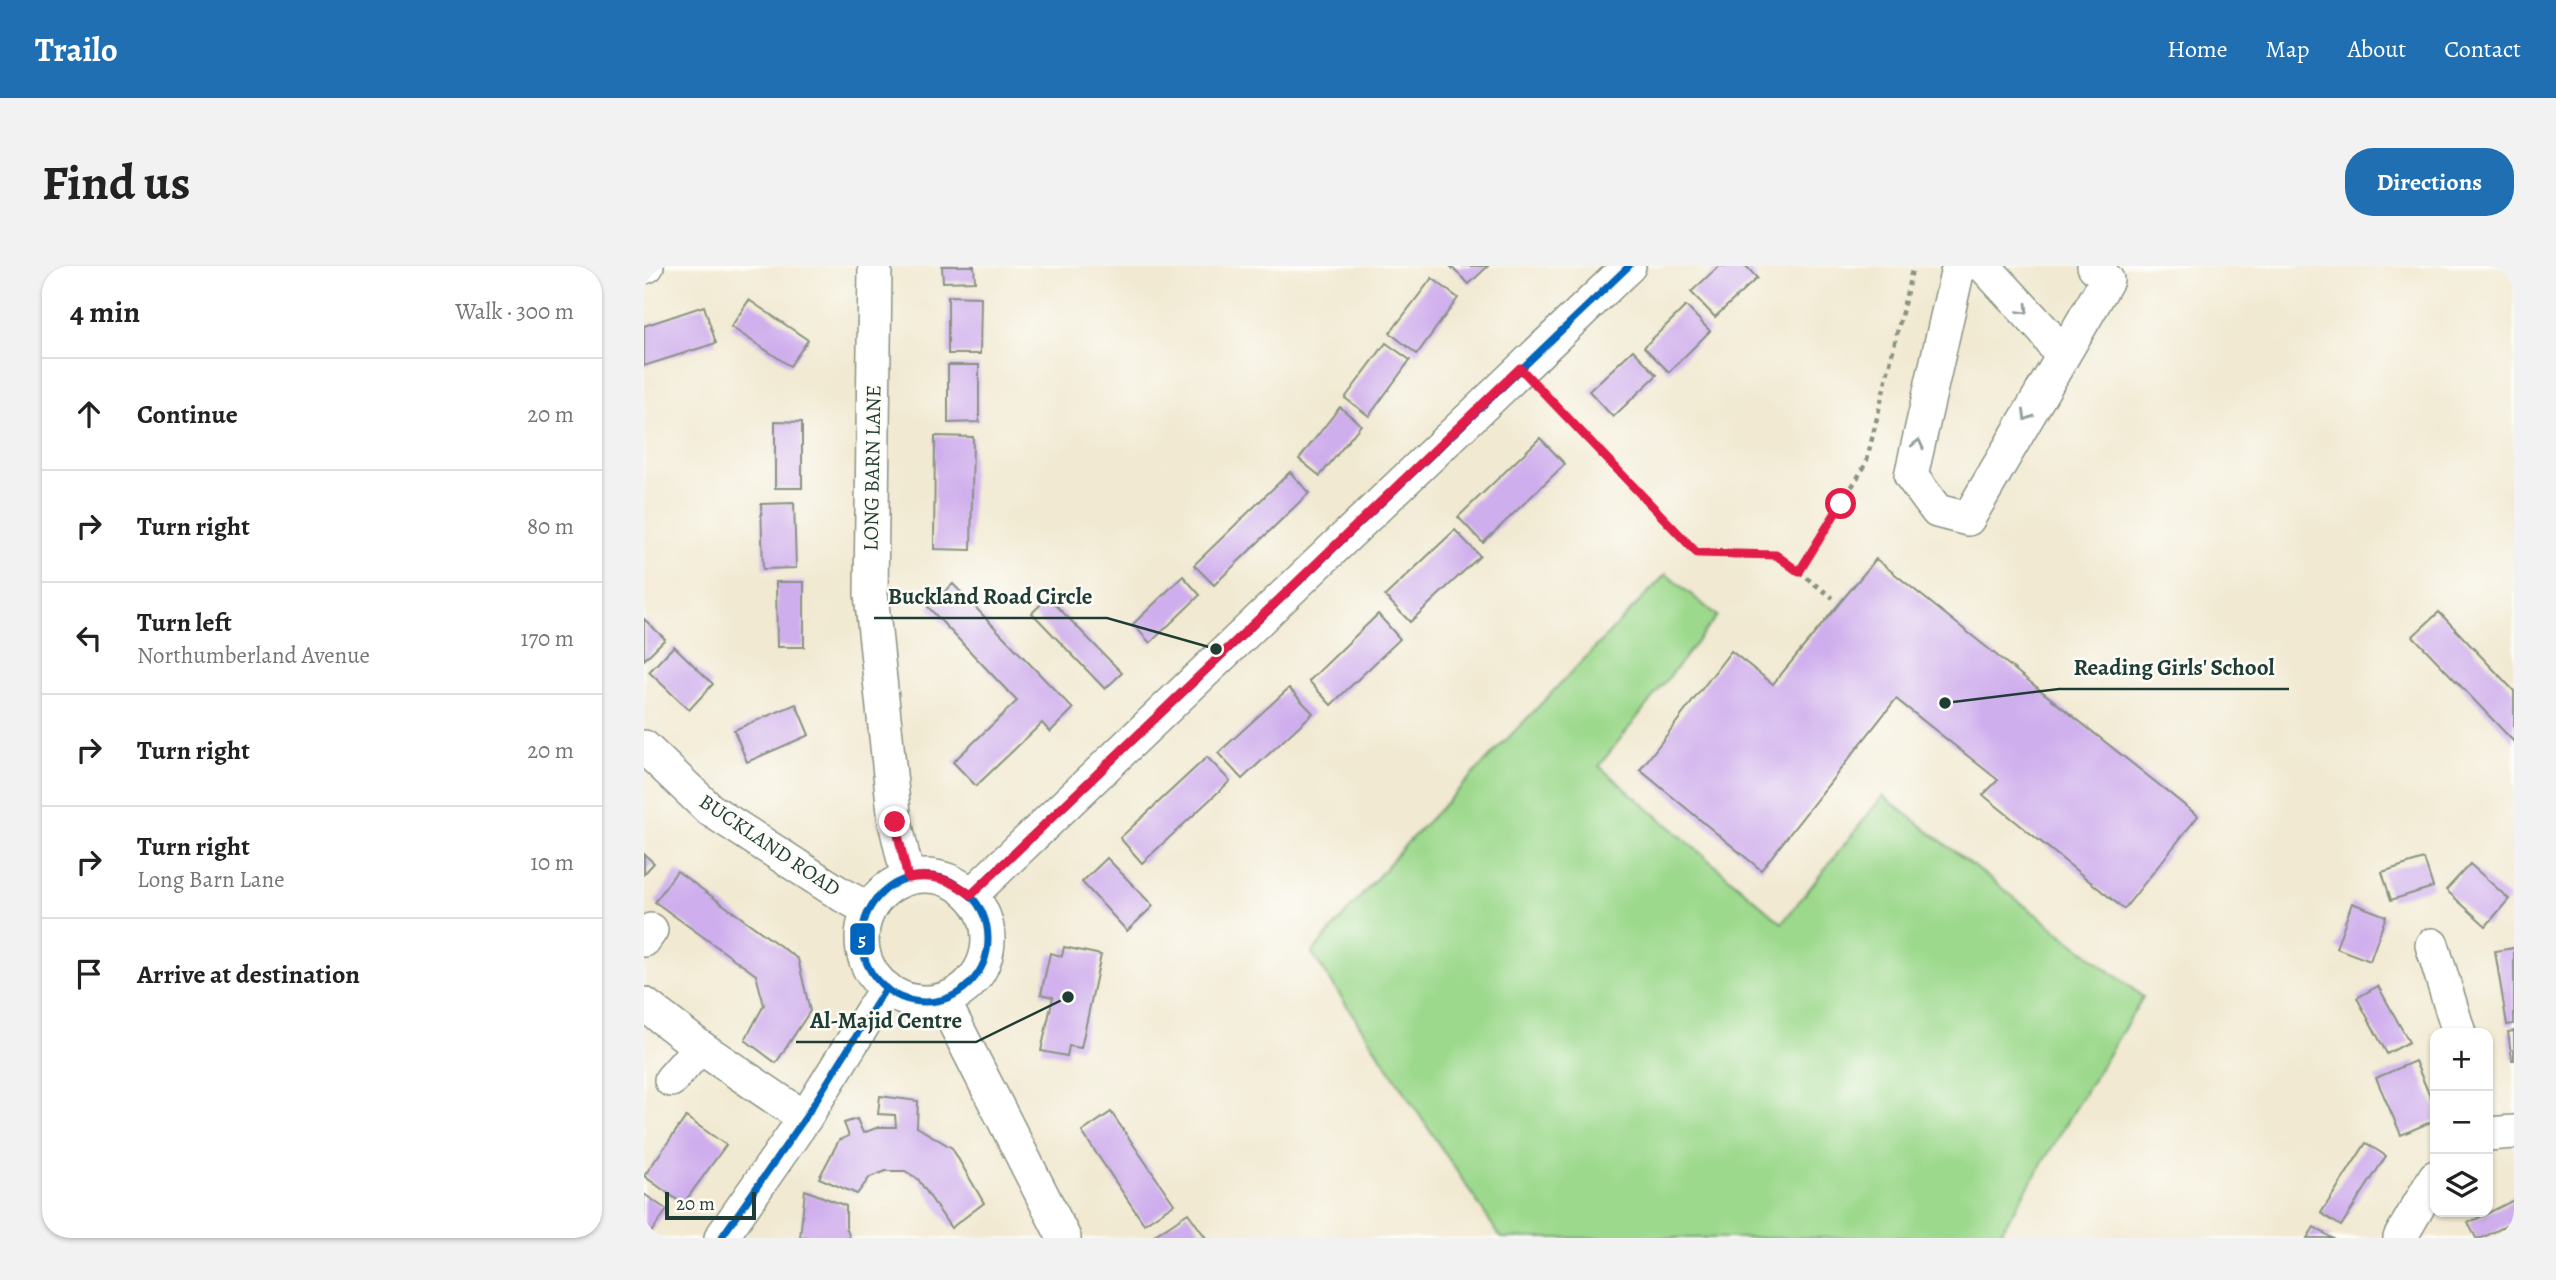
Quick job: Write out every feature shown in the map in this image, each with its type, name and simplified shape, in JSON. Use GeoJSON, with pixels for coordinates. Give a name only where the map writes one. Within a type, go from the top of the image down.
{"type":"FeatureCollection","features":[{"type":"Feature","properties":{"kind":"street","name":"LONG BARN LANE"},"geometry":{"type":"LineString","coordinates":[[875,266],[871,594],[895,822],[908,878]]}},
{"type":"Feature","properties":{"kind":"street"},"geometry":{"type":"LineString","coordinates":[[971,895],[1629,266]]}},
{"type":"Feature","properties":{"kind":"street"},"geometry":{"type":"LineString","coordinates":[[1962,266],[1956,273],[1911,476],[1937,511],[1968,520],[2107,280],[2095,266]]}},
{"type":"Feature","properties":{"kind":"street"},"geometry":{"type":"LineString","coordinates":[[1984,266],[2045,332],[2061,356]]}},
{"type":"Feature","properties":{"kind":"street","name":"BUCKLAND ROAD"},"geometry":{"type":"LineString","coordinates":[[644,747],[709,808],[842,895],[869,909]]}},
{"type":"Feature","properties":{"kind":"street"},"geometry":{"type":"LineString","coordinates":[[925,875],[958,885],[971,895],[986,923],[986,955],[977,975],[962,990],[943,1000],[922,1002],[901,997],[886,988],[870,970],[863,950],[863,929],[869,909],[879,895],[908,878],[925,875]]}},
{"type":"Feature","properties":{"kind":"street"},"geometry":{"type":"LineString","coordinates":[[2432,945],[2457,1028]]}},
{"type":"Feature","properties":{"kind":"street"},"geometry":{"type":"LineString","coordinates":[[721,1238],[805,1118],[886,988]]}},
{"type":"Feature","properties":{"kind":"street"},"geometry":{"type":"LineString","coordinates":[[943,1000],[1064,1238]]}},
{"type":"Feature","properties":{"kind":"street"},"geometry":{"type":"LineString","coordinates":[[644,1004],[700,1047],[805,1118]]}},
{"type":"Feature","properties":{"kind":"street"},"geometry":{"type":"LineString","coordinates":[[671,1080],[700,1047]]}},
{"type":"Feature","properties":{"kind":"street"},"geometry":{"type":"LineString","coordinates":[[2400,1238],[2430,1186]]}},
{"type":"Feature","properties":{"kind":"path"},"geometry":{"type":"LineString","coordinates":[[1799,572],[1866,464],[1913,266]]}},
{"type":"Feature","properties":{"kind":"path"},"geometry":{"type":"LineString","coordinates":[[1520,368],[1697,553],[1776,555],[1833,598]]}},
{"type":"Feature","properties":{"kind":"green space"},"geometry":{"type":"Polygon","coordinates":[[[1666,574],[1717,616],[1599,766],[1782,923],[1883,796],[2143,997],[1997,1238],[1501,1238],[1312,953],[1407,843],[1666,574]]]}},
{"type":"Feature","properties":{"kind":"building"},"geometry":{"type":"Polygon","coordinates":[[[942,266],[974,266],[975,281],[943,282],[942,266]]]}},
{"type":"Feature","properties":{"kind":"building"},"geometry":{"type":"Polygon","coordinates":[[[1450,266],[1488,266],[1469,284],[1450,266]]]}},
{"type":"Feature","properties":{"kind":"building"},"geometry":{"type":"Polygon","coordinates":[[[1719,266],[1746,266],[1757,278],[1715,317],[1691,292],[1719,266]]]}},
{"type":"Feature","properties":{"kind":"building"},"geometry":{"type":"Polygon","coordinates":[[[1432,278],[1458,298],[1417,354],[1390,333],[1432,278]]]}},
{"type":"Feature","properties":{"kind":"building"},"geometry":{"type":"Polygon","coordinates":[[[948,296],[981,297],[980,354],[948,354],[948,296]]]}},
{"type":"Feature","properties":{"kind":"building"},"geometry":{"type":"Polygon","coordinates":[[[749,300],[808,340],[790,366],[731,327],[749,300]]]}},
{"type":"Feature","properties":{"kind":"building"},"geometry":{"type":"Polygon","coordinates":[[[704,306],[716,343],[644,366],[644,326],[704,306]]]}},
{"type":"Feature","properties":{"kind":"building"},"geometry":{"type":"Polygon","coordinates":[[[1686,306],[1710,331],[1669,372],[1644,347],[1686,306]]]}},
{"type":"Feature","properties":{"kind":"building"},"geometry":{"type":"Polygon","coordinates":[[[1386,343],[1410,360],[1369,416],[1345,398],[1386,343]]]}},
{"type":"Feature","properties":{"kind":"building"},"geometry":{"type":"Polygon","coordinates":[[[1633,350],[1657,375],[1613,417],[1589,391],[1633,350]]]}},
{"type":"Feature","properties":{"kind":"building"},"geometry":{"type":"Polygon","coordinates":[[[948,365],[979,365],[979,422],[948,423],[948,365]]]}},
{"type":"Feature","properties":{"kind":"building"},"geometry":{"type":"Polygon","coordinates":[[[1340,407],[1361,425],[1320,476],[1299,459],[1340,407]]]}},
{"type":"Feature","properties":{"kind":"building"},"geometry":{"type":"Polygon","coordinates":[[[775,421],[802,422],[802,488],[775,488],[775,421]]]}},
{"type":"Feature","properties":{"kind":"building"},"geometry":{"type":"Polygon","coordinates":[[[935,436],[973,437],[971,550],[934,549],[935,436]]]}},
{"type":"Feature","properties":{"kind":"building"},"geometry":{"type":"Polygon","coordinates":[[[1540,438],[1565,464],[1483,543],[1458,517],[1540,438]]]}},
{"type":"Feature","properties":{"kind":"building"},"geometry":{"type":"Polygon","coordinates":[[[1290,472],[1309,493],[1214,585],[1194,565],[1290,472]]]}},
{"type":"Feature","properties":{"kind":"building"},"geometry":{"type":"Polygon","coordinates":[[[794,503],[796,568],[763,569],[761,504],[794,503]]]}},
{"type":"Feature","properties":{"kind":"building"},"geometry":{"type":"Polygon","coordinates":[[[1455,530],[1480,556],[1410,622],[1385,596],[1455,530]]]}},
{"type":"Feature","properties":{"kind":"building"},"geometry":{"type":"Polygon","coordinates":[[[1876,559],[2198,816],[2124,909],[1983,795],[1998,780],[1896,699],[1761,870],[1640,770],[1731,651],[1773,684],[1876,559]]]}},
{"type":"Feature","properties":{"kind":"building"},"geometry":{"type":"Polygon","coordinates":[[[1183,576],[1200,595],[1150,643],[1133,624],[1183,576]]]}},
{"type":"Feature","properties":{"kind":"building"},"geometry":{"type":"Polygon","coordinates":[[[776,582],[804,582],[804,647],[777,647],[776,582]]]}},
{"type":"Feature","properties":{"kind":"building"},"geometry":{"type":"Polygon","coordinates":[[[953,584],[1073,709],[1050,732],[1042,723],[976,786],[953,762],[1017,701],[928,607],[953,584]]]}},
{"type":"Feature","properties":{"kind":"building"},"geometry":{"type":"Polygon","coordinates":[[[1048,597],[1122,673],[1105,689],[1032,613],[1048,597]]]}},
{"type":"Feature","properties":{"kind":"building"},"geometry":{"type":"Polygon","coordinates":[[[2439,612],[2514,691],[2514,742],[2413,636],[2439,612]]]}},
{"type":"Feature","properties":{"kind":"building"},"geometry":{"type":"Polygon","coordinates":[[[1378,614],[1400,639],[1331,705],[1309,681],[1378,614]]]}},
{"type":"Feature","properties":{"kind":"building"},"geometry":{"type":"Polygon","coordinates":[[[644,619],[665,639],[644,660],[644,619]]]}},
{"type":"Feature","properties":{"kind":"building"},"geometry":{"type":"Polygon","coordinates":[[[674,646],[713,684],[689,710],[649,672],[674,646]]]}},
{"type":"Feature","properties":{"kind":"building"},"geometry":{"type":"Polygon","coordinates":[[[1289,688],[1313,713],[1242,779],[1218,753],[1289,688]]]}},
{"type":"Feature","properties":{"kind":"building"},"geometry":{"type":"Polygon","coordinates":[[[796,704],[809,735],[747,762],[734,730],[796,704]]]}},
{"type":"Feature","properties":{"kind":"building"},"geometry":{"type":"Polygon","coordinates":[[[1207,757],[1230,781],[1142,863],[1120,838],[1207,757]]]}},
{"type":"Feature","properties":{"kind":"building"},"geometry":{"type":"Polygon","coordinates":[[[644,854],[654,863],[644,874],[644,854]]]}},
{"type":"Feature","properties":{"kind":"building"},"geometry":{"type":"Polygon","coordinates":[[[1107,858],[1153,906],[1127,931],[1082,882],[1107,858]]]}},
{"type":"Feature","properties":{"kind":"building"},"geometry":{"type":"Polygon","coordinates":[[[2424,859],[2433,887],[2391,900],[2382,872],[2424,859]]]}},
{"type":"Feature","properties":{"kind":"building"},"geometry":{"type":"Polygon","coordinates":[[[2470,864],[2509,899],[2486,926],[2446,890],[2470,864]]]}},
{"type":"Feature","properties":{"kind":"building"},"geometry":{"type":"Polygon","coordinates":[[[677,871],[798,959],[810,1011],[776,1063],[745,1040],[764,1005],[756,975],[655,902],[677,871]]]}},
{"type":"Feature","properties":{"kind":"building"},"geometry":{"type":"Polygon","coordinates":[[[2352,903],[2386,916],[2370,961],[2336,948],[2352,903]]]}},
{"type":"Feature","properties":{"kind":"building"},"geometry":{"type":"Polygon","coordinates":[[[1064,947],[1101,955],[1081,1048],[1069,1046],[1067,1056],[1041,1051],[1053,997],[1041,994],[1050,953],[1062,956],[1064,947]]]}},
{"type":"Feature","properties":{"kind":"building"},"geometry":{"type":"Polygon","coordinates":[[[2514,948],[2514,1024],[2507,1025],[2495,951],[2514,948]]]}},
{"type":"Feature","properties":{"kind":"building"},"geometry":{"type":"Polygon","coordinates":[[[2378,986],[2409,1042],[2387,1054],[2357,998],[2378,986]]]}},
{"type":"Feature","properties":{"kind":"building"},"geometry":{"type":"Polygon","coordinates":[[[2514,1031],[2514,1060],[2512,1060],[2508,1032],[2514,1031]]]}},
{"type":"Feature","properties":{"kind":"building"},"geometry":{"type":"Polygon","coordinates":[[[2415,1061],[2430,1096],[2430,1122],[2401,1135],[2376,1078],[2415,1061]]]}},
{"type":"Feature","properties":{"kind":"building"},"geometry":{"type":"Polygon","coordinates":[[[880,1096],[918,1101],[917,1127],[952,1148],[984,1203],[951,1228],[918,1179],[905,1171],[886,1171],[870,1177],[857,1194],[819,1178],[839,1140],[849,1136],[844,1123],[857,1119],[863,1133],[879,1127],[896,1127],[895,1115],[878,1114],[880,1096]]]}},
{"type":"Feature","properties":{"kind":"building"},"geometry":{"type":"Polygon","coordinates":[[[1111,1112],[1174,1204],[1144,1224],[1082,1132],[1111,1112]]]}},
{"type":"Feature","properties":{"kind":"building"},"geometry":{"type":"Polygon","coordinates":[[[686,1117],[726,1145],[683,1204],[644,1176],[686,1117]]]}},
{"type":"Feature","properties":{"kind":"building"},"geometry":{"type":"Polygon","coordinates":[[[2366,1143],[2386,1156],[2341,1226],[2321,1213],[2366,1143]]]}},
{"type":"Feature","properties":{"kind":"building"},"geometry":{"type":"Polygon","coordinates":[[[805,1190],[846,1206],[846,1227],[850,1238],[800,1238],[805,1190]]]}},
{"type":"Feature","properties":{"kind":"building"},"geometry":{"type":"Polygon","coordinates":[[[644,1194],[667,1210],[647,1238],[644,1238],[644,1194]]]}},
{"type":"Feature","properties":{"kind":"building"},"geometry":{"type":"Polygon","coordinates":[[[2514,1200],[2514,1222],[2482,1238],[2476,1238],[2468,1223],[2480,1217],[2493,1217],[2493,1210],[2514,1200]]]}},
{"type":"Feature","properties":{"kind":"building"},"geometry":{"type":"Polygon","coordinates":[[[1188,1213],[1206,1238],[1156,1238],[1155,1235],[1188,1213]]]}},
{"type":"Feature","properties":{"kind":"building"},"geometry":{"type":"Polygon","coordinates":[[[2314,1227],[2332,1238],[2307,1238],[2314,1227]]]}},
{"type":"Feature","properties":{"kind":"transit line","name":"5"},"geometry":{"type":"LineString","coordinates":[[971,895],[1629,266]]}},
{"type":"Feature","properties":{"kind":"transit line","name":"5"},"geometry":{"type":"LineString","coordinates":[[925,876],[949,881],[969,895],[983,915],[988,939],[983,963],[969,983],[949,997],[925,1002],[901,997],[881,983],[867,963],[862,939],[867,915],[881,895],[901,881],[925,876]]}},
{"type":"Feature","properties":{"kind":"transit line","name":"5"},"geometry":{"type":"LineString","coordinates":[[721,1238],[805,1118],[886,988]]}},
{"type":"Feature","properties":{"kind":"place","name":"Buckland Road Circle"},"geometry":{"type":"Point","coordinates":[1216,649]}},
{"type":"Feature","properties":{"kind":"place","name":"Reading Girls' School"},"geometry":{"type":"Point","coordinates":[1945,703]}},
{"type":"Feature","properties":{"kind":"place","name":"Al-Majid Centre"},"geometry":{"type":"Point","coordinates":[1068,997]}},
{"type":"Feature","properties":{"kind":"route"},"geometry":{"type":"LineString","coordinates":[[895,822],[908,878],[925,875],[942,878],[971,895],[1520,368],[1697,553],[1776,555],[1799,572],[1841,504]]}}]}
